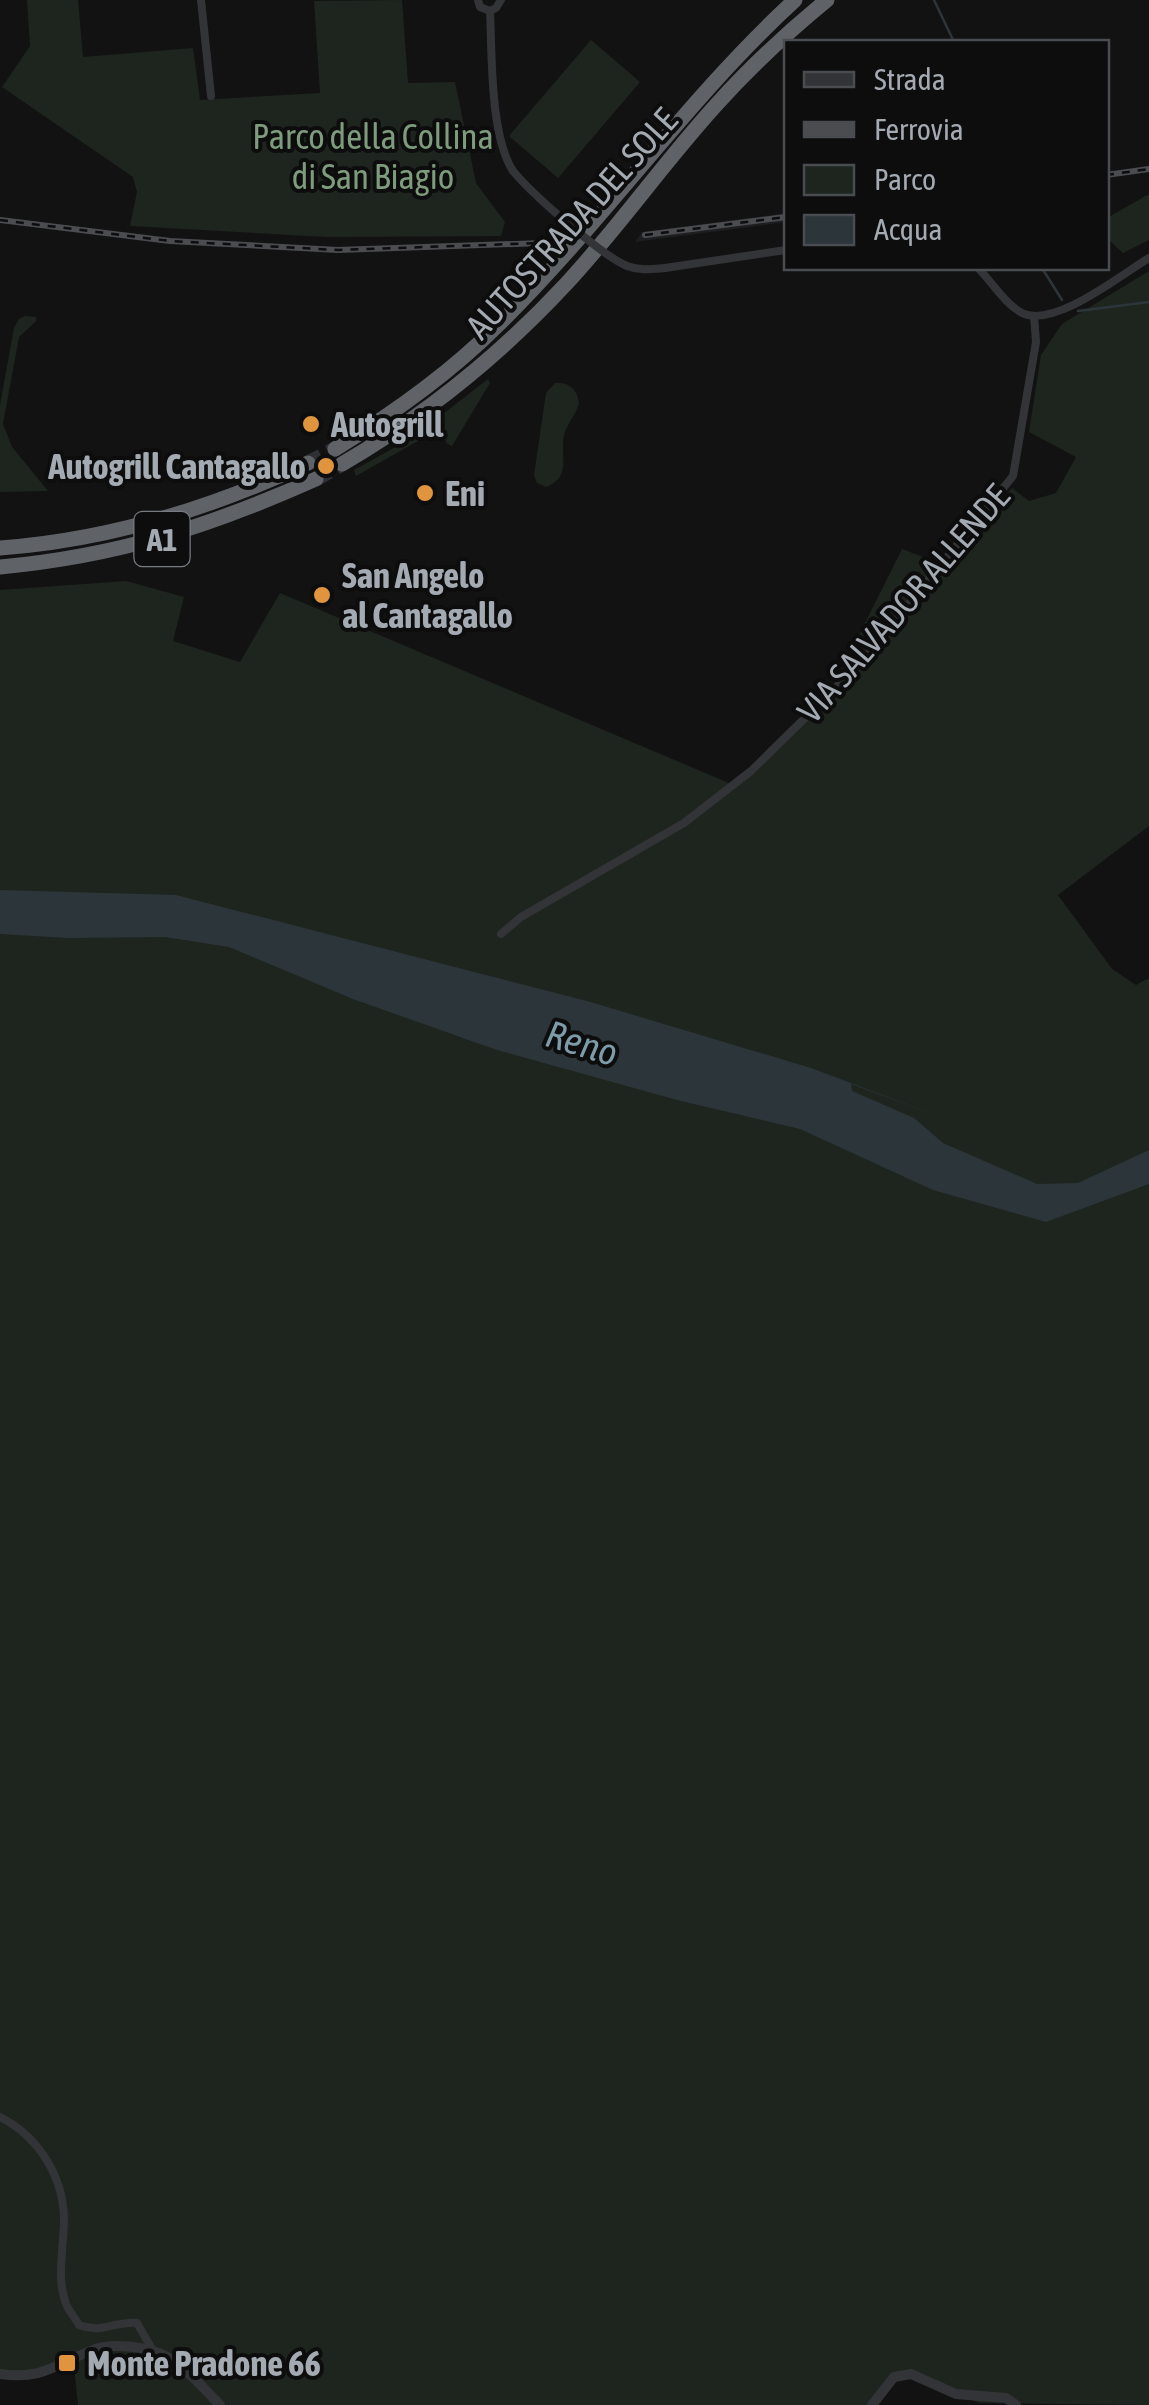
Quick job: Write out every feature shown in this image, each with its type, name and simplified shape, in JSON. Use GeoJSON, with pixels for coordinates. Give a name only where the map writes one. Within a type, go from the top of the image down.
{"type":"FeatureCollection","features":[{"type":"Feature","properties":{"kind":"highway","name":"AUTOSTRADA DEL SOLE"},"geometry":{"type":"LineString","coordinates":[[335,448],[411,400],[496,328],[703,92],[795,0]]}},
{"type":"Feature","properties":{"kind":"highway","name":"AUTOSTRADA DEL SOLE"},"geometry":{"type":"LineString","coordinates":[[342,464],[420,415],[488,362],[566,284],[716,105],[770,48],[827,0]]}},
{"type":"Feature","properties":{"kind":"highway","name":"A1"},"geometry":{"type":"LineString","coordinates":[[0,548],[132,528],[228,499],[308,463]]}},
{"type":"Feature","properties":{"kind":"highway","name":"A1"},"geometry":{"type":"LineString","coordinates":[[0,568],[145,544],[228,518],[316,479]]}},
{"type":"Feature","properties":{"kind":"street"},"geometry":{"type":"LineString","coordinates":[[202,0],[213,84],[211,96]]}},
{"type":"Feature","properties":{"kind":"street"},"geometry":{"type":"LineString","coordinates":[[478,0],[484,9],[490,10],[500,0]]}},
{"type":"Feature","properties":{"kind":"street"},"geometry":{"type":"LineString","coordinates":[[490,10],[502,150],[513,171],[618,262],[648,270],[784,250]]}},
{"type":"Feature","properties":{"kind":"street"},"geometry":{"type":"LineString","coordinates":[[980,270],[1020,312],[1034,316],[1062,310],[1149,258]]}},
{"type":"Feature","properties":{"kind":"street","name":"VIA SALVADOR ALLENDE"},"geometry":{"type":"LineString","coordinates":[[501,934],[521,916],[684,823],[721,796],[752,771],[861,663],[1014,476],[1036,342],[1034,316]]}},
{"type":"Feature","properties":{"kind":"street"},"geometry":{"type":"LineString","coordinates":[[0,2117],[16,2125],[42,2151],[55,2173],[64,2214],[61,2273],[66,2304],[78,2324],[107,2330],[121,2322],[137,2323],[154,2354]]}},
{"type":"Feature","properties":{"kind":"street"},"geometry":{"type":"LineString","coordinates":[[0,2374],[24,2378],[94,2349],[126,2346],[168,2357],[220,2405]]}},
{"type":"Feature","properties":{"kind":"street"},"geometry":{"type":"LineString","coordinates":[[872,2405],[894,2377],[912,2374],[956,2394],[1006,2398],[1016,2405]]}},
{"type":"Feature","properties":{"kind":"shaded area"},"geometry":{"type":"Polygon","coordinates":[[[784,213],[784,222],[635,242],[642,232],[784,213]]]}},
{"type":"Feature","properties":{"kind":"green space","name":"Parco della Collina di San Biagio"},"geometry":{"type":"Polygon","coordinates":[[[27,0],[78,0],[83,57],[193,48],[200,100],[320,93],[314,1],[402,0],[408,83],[455,82],[476,183],[505,222],[501,236],[327,237],[130,226],[137,192],[133,177],[2,87],[30,46],[27,0]]]}},
{"type":"Feature","properties":{"kind":"green space"},"geometry":{"type":"Polygon","coordinates":[[[591,40],[640,82],[558,178],[509,136],[591,40]]]}},
{"type":"Feature","properties":{"kind":"green space"},"geometry":{"type":"Polygon","coordinates":[[[1149,194],[1149,240],[1123,253],[1109,240],[1109,217],[1149,194]]]}},
{"type":"Feature","properties":{"kind":"green space"},"geometry":{"type":"Polygon","coordinates":[[[1149,271],[1149,826],[1058,895],[1112,969],[1136,985],[1149,978],[1149,2405],[979,2403],[908,2370],[868,2405],[78,2405],[74,2366],[34,2376],[0,2373],[0,590],[126,581],[184,597],[173,641],[240,662],[280,593],[736,786],[836,681],[902,549],[947,566],[1012,488],[1029,501],[1056,493],[1076,457],[1029,432],[1041,355],[1062,324],[1149,271]]]}},
{"type":"Feature","properties":{"kind":"green space"},"geometry":{"type":"Polygon","coordinates":[[[25,316],[36,317],[36,321],[19,337],[3,424],[12,447],[48,491],[0,492],[0,405],[14,328],[25,316]]]}},
{"type":"Feature","properties":{"kind":"green space"},"geometry":{"type":"Polygon","coordinates":[[[488,379],[490,383],[452,446],[447,444],[441,428],[356,476],[354,470],[412,438],[488,379]]]}},
{"type":"Feature","properties":{"kind":"green space"},"geometry":{"type":"Polygon","coordinates":[[[555,383],[572,387],[579,403],[564,435],[562,472],[546,487],[537,483],[534,475],[546,393],[555,383]]]}},
{"type":"Feature","properties":{"kind":"water","name":"Reno"},"geometry":{"type":"Polygon","coordinates":[[[0,890],[176,895],[587,1001],[811,1068],[941,1117],[851,1084],[852,1091],[914,1118],[943,1143],[1037,1184],[1078,1183],[1149,1150],[1149,1184],[1046,1222],[933,1190],[800,1129],[497,1050],[353,999],[229,947],[165,937],[0,934],[0,890]]]}},
{"type":"Feature","properties":{"kind":"waterway"},"geometry":{"type":"LineString","coordinates":[[934,0],[953,40]]}},
{"type":"Feature","properties":{"kind":"waterway"},"geometry":{"type":"LineString","coordinates":[[1043,270],[1062,300]]}},
{"type":"Feature","properties":{"kind":"waterway"},"geometry":{"type":"LineString","coordinates":[[1078,311],[1149,302]]}},
{"type":"Feature","properties":{"kind":"tunnel"},"geometry":{"type":"LineString","coordinates":[[308,463],[335,449]]}},
{"type":"Feature","properties":{"kind":"tunnel"},"geometry":{"type":"LineString","coordinates":[[316,479],[342,464]]}},
{"type":"Feature","properties":{"kind":"railway"},"geometry":{"type":"LineString","coordinates":[[1109,175],[1149,169]]}},
{"type":"Feature","properties":{"kind":"railway"},"geometry":{"type":"LineString","coordinates":[[645,235],[784,217]]}},
{"type":"Feature","properties":{"kind":"railway"},"geometry":{"type":"LineString","coordinates":[[0,220],[170,241],[338,250],[542,243]]}},
{"type":"Feature","properties":{"kind":"place","name":"Autogrill"},"geometry":{"type":"Point","coordinates":[311,424]}},
{"type":"Feature","properties":{"kind":"place","name":"Autogrill Cantagallo"},"geometry":{"type":"Point","coordinates":[326,466]}},
{"type":"Feature","properties":{"kind":"place","name":"Eni"},"geometry":{"type":"Point","coordinates":[425,493]}},
{"type":"Feature","properties":{"kind":"place","name":"San Angelo al Cantagallo"},"geometry":{"type":"Point","coordinates":[322,595]}},
{"type":"Feature","properties":{"kind":"place","name":"Monte Pradone 66"},"geometry":{"type":"Point","coordinates":[67,2363]}}]}
